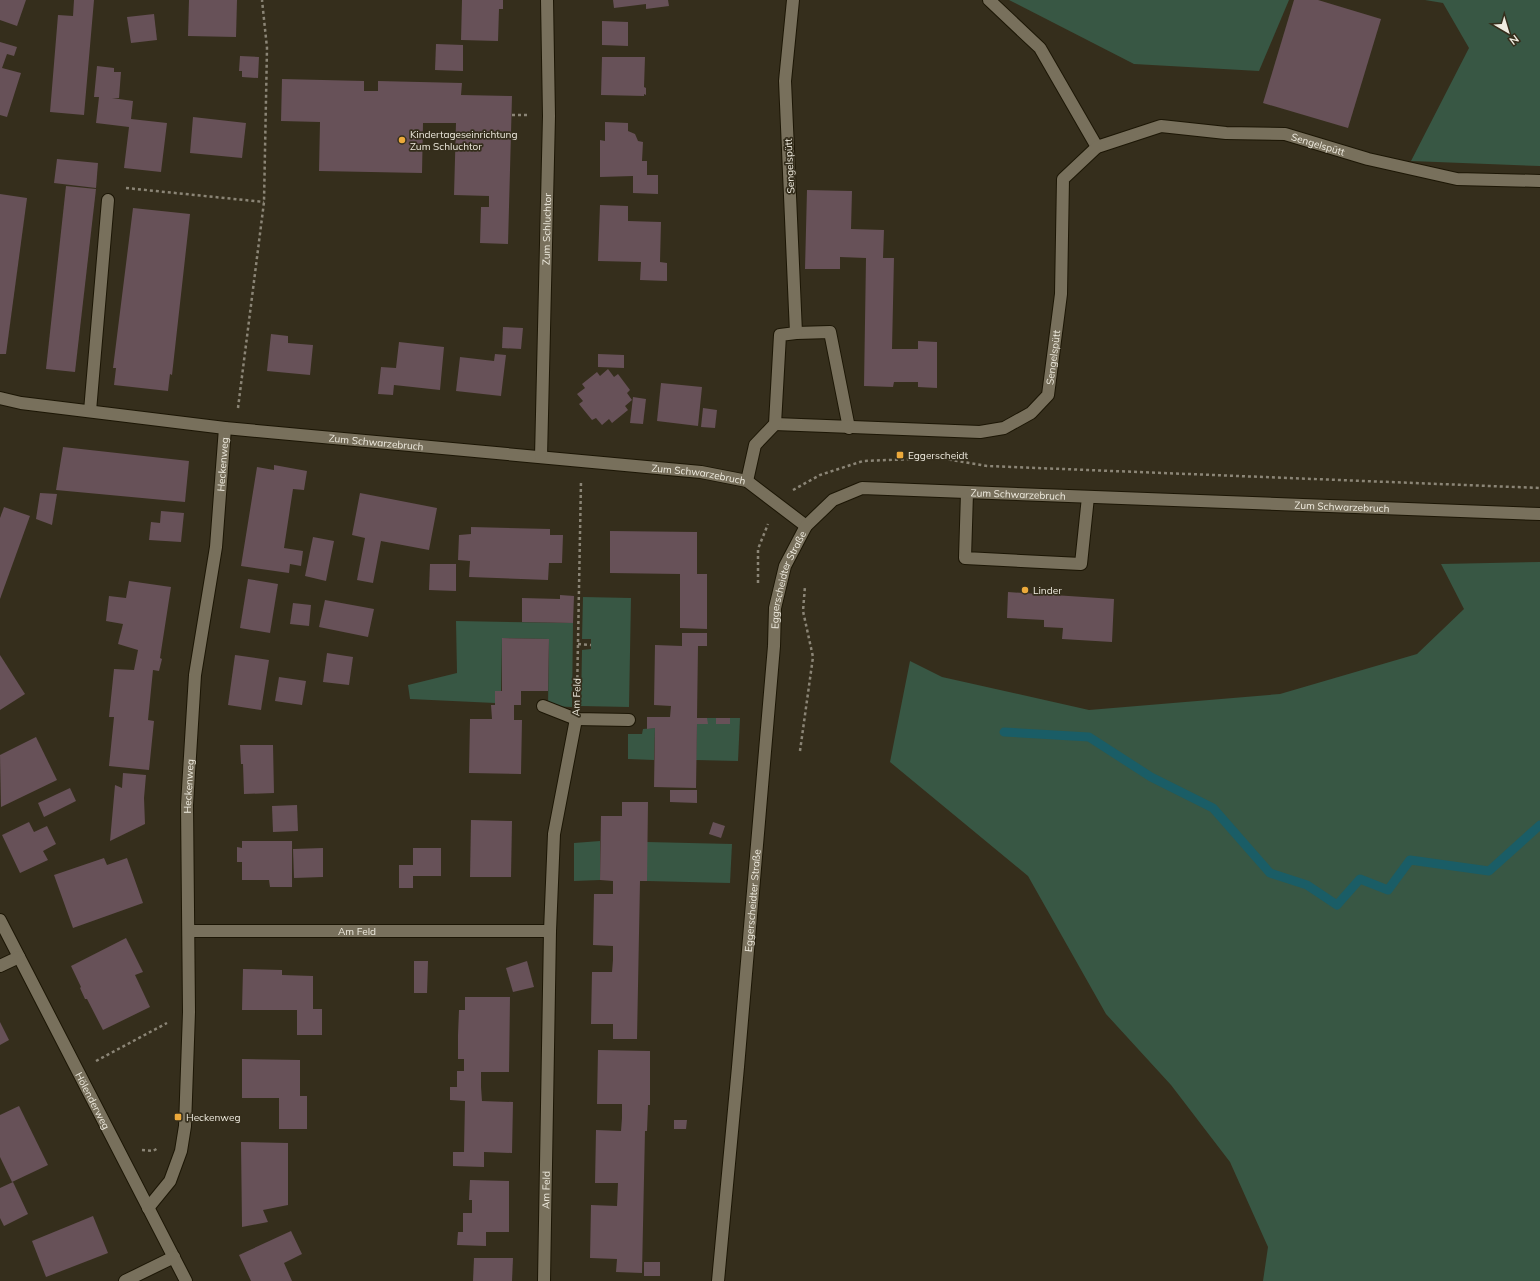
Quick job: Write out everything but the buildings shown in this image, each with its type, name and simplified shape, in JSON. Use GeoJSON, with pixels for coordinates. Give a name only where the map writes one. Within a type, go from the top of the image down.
{"type":"FeatureCollection","features":[{"type":"Feature","properties":{"kind":"street","name":"Zum Schluchtor"},"geometry":{"type":"LineString","coordinates":[[541,457],[548,124],[547,0]]}},
{"type":"Feature","properties":{"kind":"street","name":"Sengelspütt"},"geometry":{"type":"LineString","coordinates":[[793,0],[785,81],[796,333]]}},
{"type":"Feature","properties":{"kind":"street"},"geometry":{"type":"LineString","coordinates":[[990,0],[1040,48],[1097,148]]}},
{"type":"Feature","properties":{"kind":"street","name":"Sengelspütt"},"geometry":{"type":"LineString","coordinates":[[775,424],[980,432],[1004,428],[1031,412],[1048,395],[1061,294],[1063,179],[1097,148],[1161,126],[1226,133],[1285,134],[1368,159],[1457,179],[1540,181]]}},
{"type":"Feature","properties":{"kind":"street"},"geometry":{"type":"LineString","coordinates":[[90,412],[108,200]]}},
{"type":"Feature","properties":{"kind":"street"},"geometry":{"type":"LineString","coordinates":[[747,481],[756,445],[775,424],[780,335],[830,332],[849,428]]}},
{"type":"Feature","properties":{"kind":"street","name":"Zum Schwarzebruch"},"geometry":{"type":"LineString","coordinates":[[0,398],[21,403],[231,429],[701,472],[747,481],[777,502],[806,526],[833,500],[862,488],[1540,514]]}},
{"type":"Feature","properties":{"kind":"street","name":"Heckenweg"},"geometry":{"type":"LineString","coordinates":[[148,1208],[170,1181],[181,1152],[185,1126],[189,1012],[187,805],[194,676],[216,547],[231,429]]}},
{"type":"Feature","properties":{"kind":"street"},"geometry":{"type":"LineString","coordinates":[[967,493],[965,558],[1081,564],[1088,497]]}},
{"type":"Feature","properties":{"kind":"street","name":"Eggerscheidter Straße"},"geometry":{"type":"LineString","coordinates":[[718,1281],[752,915],[774,646],[775,608],[785,566],[806,526]]}},
{"type":"Feature","properties":{"kind":"street"},"geometry":{"type":"LineString","coordinates":[[543,706],[576,719],[629,720]]}},
{"type":"Feature","properties":{"kind":"street","name":"Am Feld"},"geometry":{"type":"LineString","coordinates":[[544,1281],[550,931],[554,834],[576,719]]}},
{"type":"Feature","properties":{"kind":"street","name":"Hölenderweg"},"geometry":{"type":"LineString","coordinates":[[0,920],[186,1281]]}},
{"type":"Feature","properties":{"kind":"street","name":"Am Feld"},"geometry":{"type":"LineString","coordinates":[[189,931],[550,931]]}},
{"type":"Feature","properties":{"kind":"street"},"geometry":{"type":"LineString","coordinates":[[0,966],[19,956]]}},
{"type":"Feature","properties":{"kind":"street"},"geometry":{"type":"LineString","coordinates":[[125,1281],[174,1257]]}},
{"type":"Feature","properties":{"kind":"path"},"geometry":{"type":"LineString","coordinates":[[231,429],[264,202],[267,48],[262,0]]}},
{"type":"Feature","properties":{"kind":"path"},"geometry":{"type":"LineString","coordinates":[[118,187],[264,202]]}},
{"type":"Feature","properties":{"kind":"path"},"geometry":{"type":"LineString","coordinates":[[757,571],[758,549],[777,502],[784,494],[820,475],[863,461],[940,458],[987,466],[1540,488]]}},
{"type":"Feature","properties":{"kind":"path","name":"Am Feld"},"geometry":{"type":"LineString","coordinates":[[576,719],[582,461]]}},
{"type":"Feature","properties":{"kind":"path"},"geometry":{"type":"LineString","coordinates":[[800,750],[813,657],[803,611],[805,586]]}},
{"type":"Feature","properties":{"kind":"path"},"geometry":{"type":"LineString","coordinates":[[578,644],[592,644]]}},
{"type":"Feature","properties":{"kind":"path"},"geometry":{"type":"LineString","coordinates":[[78,1071],[189,1012]]}},
{"type":"Feature","properties":{"kind":"path"},"geometry":{"type":"LineString","coordinates":[[114,1140],[131,1149],[154,1151],[171,1140],[185,1126]]}},
{"type":"Feature","properties":{"kind":"green space"},"geometry":{"type":"Polygon","coordinates":[[[1009,0],[1289,0],[1259,71],[1134,64],[1009,0]]]}},
{"type":"Feature","properties":{"kind":"green space"},"geometry":{"type":"Polygon","coordinates":[[[1425,0],[1540,0],[1540,166],[1411,161],[1469,48],[1443,3],[1425,0]]]}},
{"type":"Feature","properties":{"kind":"green space"},"geometry":{"type":"Polygon","coordinates":[[[1540,562],[1540,1281],[1263,1281],[1268,1247],[1230,1162],[1171,1085],[1106,1014],[1028,876],[890,762],[910,661],[942,677],[1089,710],[1280,694],[1417,654],[1464,609],[1441,564],[1540,562]]]}},
{"type":"Feature","properties":{"kind":"green space"},"geometry":{"type":"Polygon","coordinates":[[[583,597],[631,598],[629,707],[581,706],[582,650],[591,649],[591,639],[582,639],[583,597]]]}},
{"type":"Feature","properties":{"kind":"green space"},"geometry":{"type":"Polygon","coordinates":[[[456,621],[573,623],[572,707],[548,706],[549,639],[502,638],[501,691],[495,703],[410,699],[408,685],[457,673],[456,621]]]}},
{"type":"Feature","properties":{"kind":"green space"},"geometry":{"type":"Polygon","coordinates":[[[697,718],[740,718],[738,761],[696,760],[697,718]]]}},
{"type":"Feature","properties":{"kind":"green space"},"geometry":{"type":"Polygon","coordinates":[[[655,728],[654,760],[628,759],[628,734],[642,734],[643,729],[655,728]]]}},
{"type":"Feature","properties":{"kind":"green space"},"geometry":{"type":"Polygon","coordinates":[[[600,841],[600,880],[574,881],[574,843],[600,841]]]}},
{"type":"Feature","properties":{"kind":"green space"},"geometry":{"type":"Polygon","coordinates":[[[647,842],[732,844],[730,883],[647,881],[647,842]]]}},
{"type":"Feature","properties":{"kind":"waterway"},"geometry":{"type":"LineString","coordinates":[[1004,732],[1089,737],[1151,777],[1213,808],[1270,873],[1307,885],[1337,905],[1360,879],[1388,890],[1410,860],[1489,871],[1540,825]]}},
{"type":"Feature","properties":{"kind":"place","name":"Kindertageseinrichtung Zum Schluchtor"},"geometry":{"type":"Point","coordinates":[402,140]}},
{"type":"Feature","properties":{"kind":"place","name":"Eggerscheidt"},"geometry":{"type":"Point","coordinates":[900,455]}},
{"type":"Feature","properties":{"kind":"place","name":"Linder"},"geometry":{"type":"Point","coordinates":[1025,590]}},
{"type":"Feature","properties":{"kind":"place","name":"Heckenweg"},"geometry":{"type":"Point","coordinates":[178,1117]}}]}
